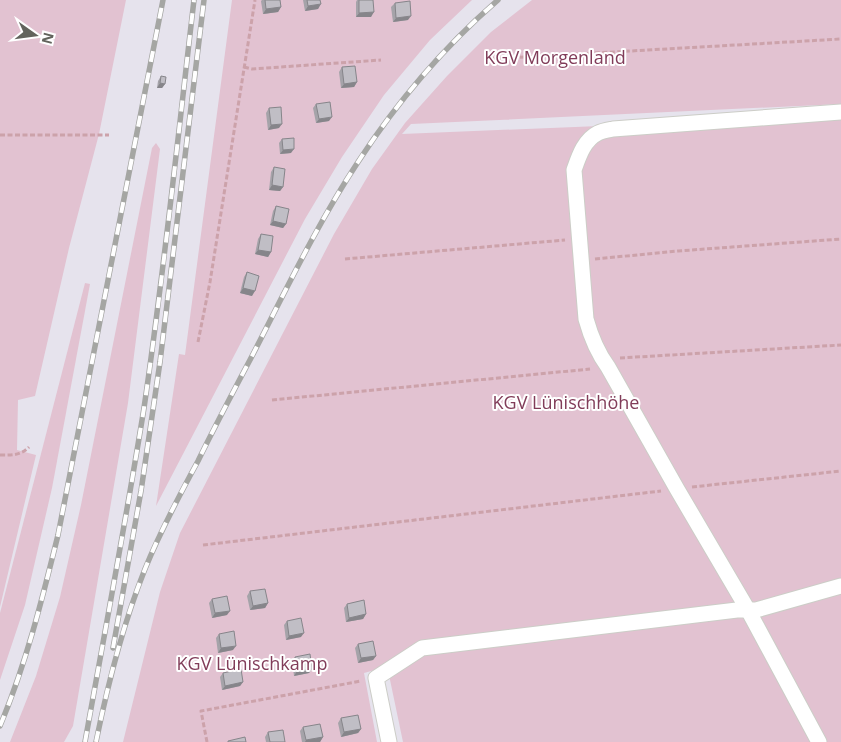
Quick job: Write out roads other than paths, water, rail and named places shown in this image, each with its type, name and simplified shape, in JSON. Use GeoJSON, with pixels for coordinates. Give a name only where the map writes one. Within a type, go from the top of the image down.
{"type":"FeatureCollection","features":[{"type":"Feature","properties":{"kind":"lane"},"geometry":{"type":"LineString","coordinates":[[819,742],[748,610],[592,339],[586,319],[574,170],[580,153],[587,142],[596,134],[613,129],[841,112]]}},
{"type":"Feature","properties":{"kind":"lane"},"geometry":{"type":"LineString","coordinates":[[388,742],[376,678],[422,648],[756,610],[841,586]]}},
{"type":"Feature","properties":{"kind":"railway"},"geometry":{"type":"LineString","coordinates":[[0,726],[26,655],[58,535],[163,0]]}},
{"type":"Feature","properties":{"kind":"railway"},"geometry":{"type":"LineString","coordinates":[[85,742],[144,408],[194,0]]}},
{"type":"Feature","properties":{"kind":"railway"},"geometry":{"type":"LineString","coordinates":[[113,648],[141,491],[160,362],[204,0]]}},
{"type":"Feature","properties":{"kind":"railway"},"geometry":{"type":"LineString","coordinates":[[96,742],[123,632],[151,555],[163,528],[315,234],[358,162],[405,97],[440,56],[498,0]]}},
{"type":"Feature","properties":{"kind":"park label","name":"KGV Morgenland"},"geometry":{"type":"Point","coordinates":[555,58]}},
{"type":"Feature","properties":{"kind":"park label","name":"KGV Lünischhöhe"},"geometry":{"type":"Point","coordinates":[566,403]}},
{"type":"Feature","properties":{"kind":"park label","name":"KGV Lünischkamp"},"geometry":{"type":"Point","coordinates":[252,664]}}]}
